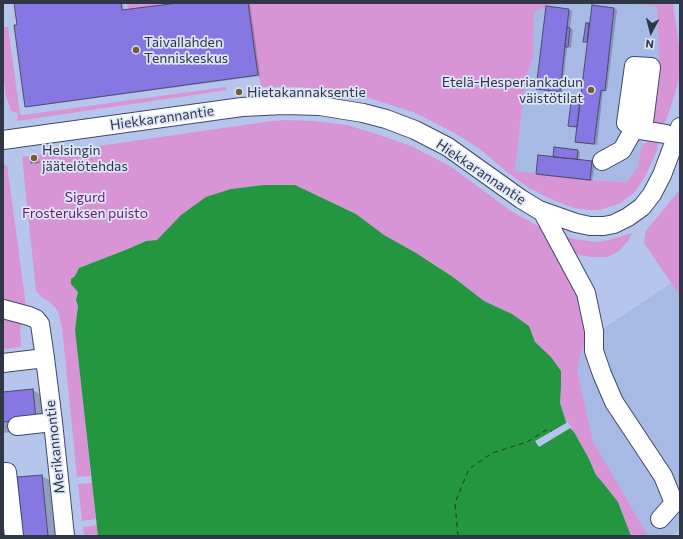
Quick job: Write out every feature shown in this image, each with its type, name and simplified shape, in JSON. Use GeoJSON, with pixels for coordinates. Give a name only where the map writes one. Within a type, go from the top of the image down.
{"type":"FeatureCollection","features":[{"type":"Feature","properties":{"kind":"street","name":"Hiekkarannantie"},"geometry":{"type":"LineString","coordinates":[[8,140],[242,107],[284,105],[320,106],[363,113],[415,130],[448,146],[525,202],[542,211],[576,223],[590,226],[604,226],[614,224],[628,217],[642,207],[652,194],[662,175],[678,132]]}},
{"type":"Feature","properties":{"kind":"street"},"geometry":{"type":"LineString","coordinates":[[602,161],[622,150],[638,130],[666,134],[678,132]]}},
{"type":"Feature","properties":{"kind":"street"},"geometry":{"type":"LineString","coordinates":[[542,211],[586,293],[594,331],[594,350],[614,402],[663,476],[674,503],[660,519]]}},
{"type":"Feature","properties":{"kind":"street"},"geometry":{"type":"LineString","coordinates":[[3,309],[36,319],[40,324],[45,358],[3,363]]}},
{"type":"Feature","properties":{"kind":"street","name":"Merikannontie"},"geometry":{"type":"LineString","coordinates":[[45,358],[65,536]]}},
{"type":"Feature","properties":{"kind":"street"},"geometry":{"type":"LineString","coordinates":[[17,426],[53,422]]}},
{"type":"Feature","properties":{"kind":"street"},"geometry":{"type":"LineString","coordinates":[[3,472],[7,472],[14,536]]}},
{"type":"Feature","properties":{"kind":"shaded area","name":"Etelä-Hesperiankadun väistötilat"},"geometry":{"type":"Polygon","coordinates":[[[553,3],[630,3],[657,6],[659,56],[658,87],[642,145],[638,167],[627,182],[590,180],[515,171],[525,81],[533,56],[534,12],[553,3]]]}},
{"type":"Feature","properties":{"kind":"shaded area"},"geometry":{"type":"Polygon","coordinates":[[[263,185],[295,185],[356,214],[384,235],[416,253],[453,277],[484,301],[512,314],[529,326],[535,342],[551,357],[561,371],[560,403],[567,425],[574,432],[596,475],[618,502],[631,536],[98,536],[75,330],[78,306],[76,300],[78,292],[71,284],[71,279],[75,276],[79,268],[146,241],[157,240],[181,215],[206,197],[231,189],[263,185]]]}},
{"type":"Feature","properties":{"kind":"shaded area"},"geometry":{"type":"Polygon","coordinates":[[[671,283],[680,296],[680,530],[670,536],[648,536],[593,441],[577,369],[583,346],[607,326],[671,283]]]}},
{"type":"Feature","properties":{"kind":"green space"},"geometry":{"type":"Polygon","coordinates":[[[127,3],[178,3],[128,10],[127,3]]]}},
{"type":"Feature","properties":{"kind":"green space"},"geometry":{"type":"Polygon","coordinates":[[[248,3],[554,3],[534,12],[533,56],[525,81],[515,171],[590,180],[627,182],[638,167],[642,145],[653,139],[658,141],[657,150],[645,177],[635,192],[619,204],[599,210],[574,208],[553,200],[529,188],[481,150],[460,136],[413,112],[356,94],[301,87],[262,87],[258,75],[248,3]]]}},
{"type":"Feature","properties":{"kind":"green space"},"geometry":{"type":"Polygon","coordinates":[[[630,3],[673,3],[680,53],[678,83],[665,123],[661,124],[649,121],[658,87],[659,56],[657,6],[630,3]]]}},
{"type":"Feature","properties":{"kind":"green space"},"geometry":{"type":"Polygon","coordinates":[[[3,27],[8,27],[20,114],[23,115],[225,87],[227,90],[17,121],[18,113],[11,111],[6,96],[3,71],[3,27]]]}},
{"type":"Feature","properties":{"kind":"green space","name":"Sigurd Frosteruksen puisto"},"geometry":{"type":"Polygon","coordinates":[[[285,120],[313,121],[347,125],[411,146],[450,166],[511,211],[545,230],[574,288],[584,315],[587,343],[583,346],[577,370],[593,441],[648,536],[631,536],[618,502],[596,475],[574,432],[567,425],[560,403],[561,371],[551,357],[535,342],[529,326],[512,314],[484,301],[453,277],[416,253],[384,235],[356,214],[295,185],[263,185],[231,189],[181,215],[157,240],[146,241],[79,268],[75,276],[71,279],[78,292],[76,300],[78,306],[75,330],[91,476],[77,477],[62,327],[58,311],[50,302],[36,291],[22,157],[285,120]]]}},
{"type":"Feature","properties":{"kind":"green space"},"geometry":{"type":"Polygon","coordinates":[[[3,165],[7,165],[26,306],[20,328],[21,347],[3,349],[3,165]]]}},
{"type":"Feature","properties":{"kind":"green space"},"geometry":{"type":"Polygon","coordinates":[[[680,189],[680,296],[644,243],[646,230],[680,189]]]}},
{"type":"Feature","properties":{"kind":"green space"},"geometry":{"type":"Polygon","coordinates":[[[632,233],[628,241],[618,252],[607,257],[579,255],[571,251],[562,235],[580,240],[598,242],[632,233]]]}},
{"type":"Feature","properties":{"kind":"green space"},"geometry":{"type":"Polygon","coordinates":[[[92,483],[96,519],[82,521],[78,484],[92,483]]]}},
{"type":"Feature","properties":{"kind":"green space"},"geometry":{"type":"Polygon","coordinates":[[[97,525],[98,536],[84,536],[83,527],[97,525]]]}},
{"type":"Feature","properties":{"kind":"pier"},"geometry":{"type":"Polygon","coordinates":[[[568,422],[572,427],[539,447],[535,441],[568,422]]]}},
{"type":"Feature","properties":{"kind":"building","name":"Taivallahden Tenniskeskus"},"geometry":{"type":"Polygon","coordinates":[[[14,3],[121,3],[122,10],[178,3],[248,3],[258,75],[25,107],[14,25],[17,25],[14,3]]]}},
{"type":"Feature","properties":{"kind":"building"},"geometry":{"type":"Polygon","coordinates":[[[592,5],[614,8],[605,91],[601,90],[594,144],[575,142],[592,5]]]}},
{"type":"Feature","properties":{"kind":"building"},"geometry":{"type":"Polygon","coordinates":[[[546,6],[569,9],[560,92],[536,89],[546,6]]]}},
{"type":"Feature","properties":{"kind":"building"},"geometry":{"type":"Polygon","coordinates":[[[586,23],[589,23],[587,42],[583,42],[586,23]]]}},
{"type":"Feature","properties":{"kind":"building"},"geometry":{"type":"Polygon","coordinates":[[[567,27],[570,28],[568,47],[565,47],[567,27]]]}},
{"type":"Feature","properties":{"kind":"building"},"geometry":{"type":"Polygon","coordinates":[[[571,103],[580,104],[577,127],[568,126],[571,103]]]}},
{"type":"Feature","properties":{"kind":"building"},"geometry":{"type":"Polygon","coordinates":[[[554,147],[578,150],[577,159],[553,157],[554,147]]]}},
{"type":"Feature","properties":{"kind":"building"},"geometry":{"type":"Polygon","coordinates":[[[538,155],[592,161],[590,180],[536,174],[538,155]]]}},
{"type":"Feature","properties":{"kind":"building"},"geometry":{"type":"Polygon","coordinates":[[[31,156],[37,156],[37,162],[31,163],[31,156]]]}},
{"type":"Feature","properties":{"kind":"building"},"geometry":{"type":"Polygon","coordinates":[[[33,389],[36,419],[3,422],[3,392],[33,389]]]}},
{"type":"Feature","properties":{"kind":"building"},"geometry":{"type":"Polygon","coordinates":[[[42,475],[48,536],[23,536],[17,477],[42,475]]]}},
{"type":"Feature","properties":{"kind":"ferry route"},"geometry":{"type":"LineString","coordinates":[[458,536],[455,503],[469,469],[492,453],[527,442],[546,430],[552,431]]}},
{"type":"Feature","properties":{"kind":"place","name":"Taivallahden Tenniskeskus"},"geometry":{"type":"Point","coordinates":[136,50]}},
{"type":"Feature","properties":{"kind":"place","name":"Etelä-Hesperiankadun väistötilat"},"geometry":{"type":"Point","coordinates":[591,90]}},
{"type":"Feature","properties":{"kind":"place","name":"Hietakannaksentie"},"geometry":{"type":"Point","coordinates":[239,92]}},
{"type":"Feature","properties":{"kind":"place","name":"Helsingin jäätelötehdas"},"geometry":{"type":"Point","coordinates":[34,158]}}]}
